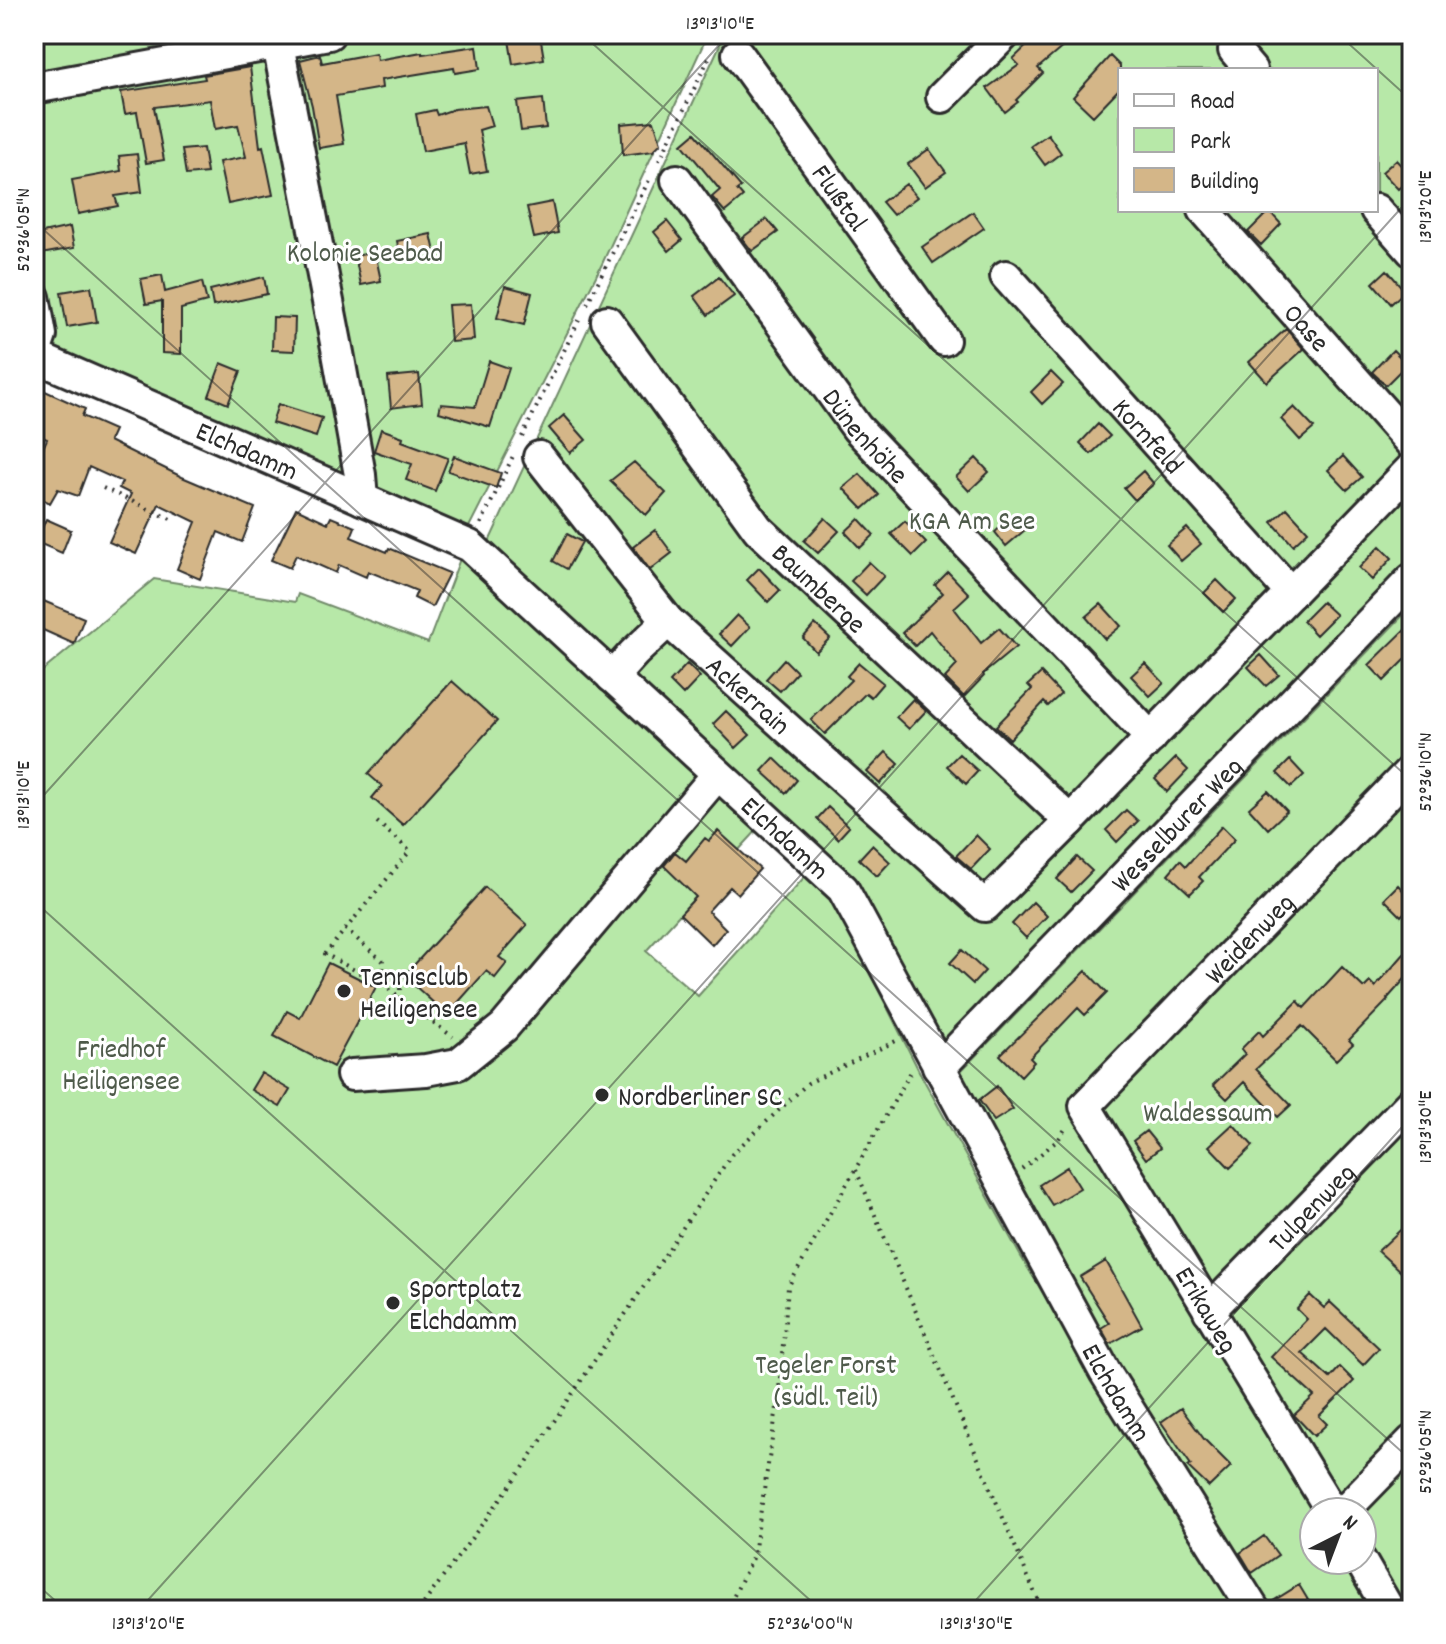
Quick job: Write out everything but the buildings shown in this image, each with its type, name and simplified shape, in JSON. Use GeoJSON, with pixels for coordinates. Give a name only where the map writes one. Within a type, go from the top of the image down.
{"type":"FeatureCollection","features":[{"type":"Feature","properties":{"kind":"street"},"geometry":{"type":"LineString","coordinates":[[34,88],[276,39],[329,34]]}},
{"type":"Feature","properties":{"kind":"street"},"geometry":{"type":"LineString","coordinates":[[942,97],[1005,34]]}},
{"type":"Feature","properties":{"kind":"street"},"geometry":{"type":"LineString","coordinates":[[276,39],[338,353],[362,499]]}},
{"type":"Feature","properties":{"kind":"street","name":"Flußtal"},"geometry":{"type":"LineString","coordinates":[[726,51],[944,340]]}},
{"type":"Feature","properties":{"kind":"street","name":"Dünenhöhe"},"geometry":{"type":"LineString","coordinates":[[677,180],[857,428],[1151,738]]}},
{"type":"Feature","properties":{"kind":"street","name":"Oase"},"geometry":{"type":"LineString","coordinates":[[1206,212],[1412,444]]}},
{"type":"Feature","properties":{"kind":"street"},"geometry":{"type":"LineString","coordinates":[[1378,212],[1412,251]]}},
{"type":"Feature","properties":{"kind":"street","name":"Kornfeld"},"geometry":{"type":"LineString","coordinates":[[1006,276],[1291,593]]}},
{"type":"Feature","properties":{"kind":"street"},"geometry":{"type":"LineString","coordinates":[[34,297],[41,335],[34,356]]}},
{"type":"Feature","properties":{"kind":"street","name":"Baumberge"},"geometry":{"type":"LineString","coordinates":[[607,321],[758,529],[1070,821]]}},
{"type":"Feature","properties":{"kind":"street","name":"Elchdamm"},"geometry":{"type":"LineString","coordinates":[[34,356],[470,546],[843,889],[1105,1372],[1254,1610]]}},
{"type":"Feature","properties":{"kind":"street","name":"Ackerrain"},"geometry":{"type":"LineString","coordinates":[[539,457],[668,621],[985,906],[1070,821]]}},
{"type":"Feature","properties":{"kind":"street"},"geometry":{"type":"LineString","coordinates":[[1070,821],[1412,468]]}},
{"type":"Feature","properties":{"kind":"street","name":"Wesselburer Weg"},"geometry":{"type":"LineString","coordinates":[[928,1047],[945,1062],[1412,579]]}},
{"type":"Feature","properties":{"kind":"street"},"geometry":{"type":"LineString","coordinates":[[612,677],[668,621]]}},
{"type":"Feature","properties":{"kind":"street","name":"Weidenweg"},"geometry":{"type":"LineString","coordinates":[[1085,1106],[1412,769]]}},
{"type":"Feature","properties":{"kind":"street"},"geometry":{"type":"LineString","coordinates":[[352,1075],[426,1070],[458,1064],[504,1027],[717,775]]}},
{"type":"Feature","properties":{"kind":"street","name":"Tulpenweg"},"geometry":{"type":"LineString","coordinates":[[1209,1311],[1412,1102]]}},
{"type":"Feature","properties":{"kind":"street","name":"Erikaweg"},"geometry":{"type":"LineString","coordinates":[[1085,1106],[1322,1496]]}},
{"type":"Feature","properties":{"kind":"street"},"geometry":{"type":"LineString","coordinates":[[1359,1496],[1412,1441]]}},
{"type":"Feature","properties":{"kind":"street"},"geometry":{"type":"LineString","coordinates":[[1369,1576],[1389,1610]]}},
{"type":"Feature","properties":{"kind":"path"},"geometry":{"type":"LineString","coordinates":[[470,546],[604,268],[671,139],[726,51]]}},
{"type":"Feature","properties":{"kind":"path"},"geometry":{"type":"LineString","coordinates":[[103,488],[175,521]]}},
{"type":"Feature","properties":{"kind":"path"},"geometry":{"type":"LineString","coordinates":[[377,822],[410,851],[325,954],[384,986],[473,1051]]}},
{"type":"Feature","properties":{"kind":"path"},"geometry":{"type":"LineString","coordinates":[[345,929],[383,961],[384,986]]}},
{"type":"Feature","properties":{"kind":"path"},"geometry":{"type":"LineString","coordinates":[[34,931],[37,932],[34,939]]}},
{"type":"Feature","properties":{"kind":"path"},"geometry":{"type":"LineString","coordinates":[[400,980],[400,998]]}},
{"type":"Feature","properties":{"kind":"path"},"geometry":{"type":"LineString","coordinates":[[727,1610],[754,1554],[778,1401],[788,1287],[928,1047]]}},
{"type":"Feature","properties":{"kind":"path"},"geometry":{"type":"LineString","coordinates":[[419,1610],[521,1471],[732,1154],[808,1083],[928,1047]]}},
{"type":"Feature","properties":{"kind":"path"},"geometry":{"type":"LineString","coordinates":[[1003,1184],[1058,1140],[1085,1106]]}},
{"type":"Feature","properties":{"kind":"path"},"geometry":{"type":"LineString","coordinates":[[34,1110],[39,1113],[34,1126]]}},
{"type":"Feature","properties":{"kind":"path"},"geometry":{"type":"LineString","coordinates":[[856,1170],[1042,1610]]}},
{"type":"Feature","properties":{"kind":"green space","name":"Kolonie Seebad"},"geometry":{"type":"Polygon","coordinates":[[[34,34],[708,34],[602,264],[468,529],[34,343],[34,34]]]}},
{"type":"Feature","properties":{"kind":"green space","name":"KGA Am See"},"geometry":{"type":"Polygon","coordinates":[[[725,34],[1412,34],[1412,557],[949,1040],[941,1036],[853,878],[488,544],[725,34]]]}},
{"type":"Feature","properties":{"kind":"green space"},"geometry":{"type":"Polygon","coordinates":[[[463,551],[759,828],[646,951],[698,996],[808,873],[835,903],[920,1073],[1020,1255],[1235,1610],[34,1610],[34,678],[154,579],[295,602],[298,594],[428,643],[463,551]]]}},
{"type":"Feature","properties":{"kind":"green space","name":"Waldessaum"},"geometry":{"type":"Polygon","coordinates":[[[1412,606],[1412,1610],[1267,1610],[1141,1409],[959,1073],[1412,606]]]}},
{"type":"Feature","properties":{"kind":"place","name":"Tennisclub Heiligensee"},"geometry":{"type":"Point","coordinates":[344,991]}},
{"type":"Feature","properties":{"kind":"place","name":"Nordberliner SC"},"geometry":{"type":"Point","coordinates":[602,1095]}},
{"type":"Feature","properties":{"kind":"place","name":"Sportplatz Elchdamm"},"geometry":{"type":"Point","coordinates":[393,1303]}},
{"type":"Feature","properties":{"kind":"park label","name":"Friedhof Heiligensee"},"geometry":{"type":"Point","coordinates":[121,1063]}},
{"type":"Feature","properties":{"kind":"park label","name":"Tegeler Forst (südl. Teil)"},"geometry":{"type":"Point","coordinates":[826,1379]}}]}
